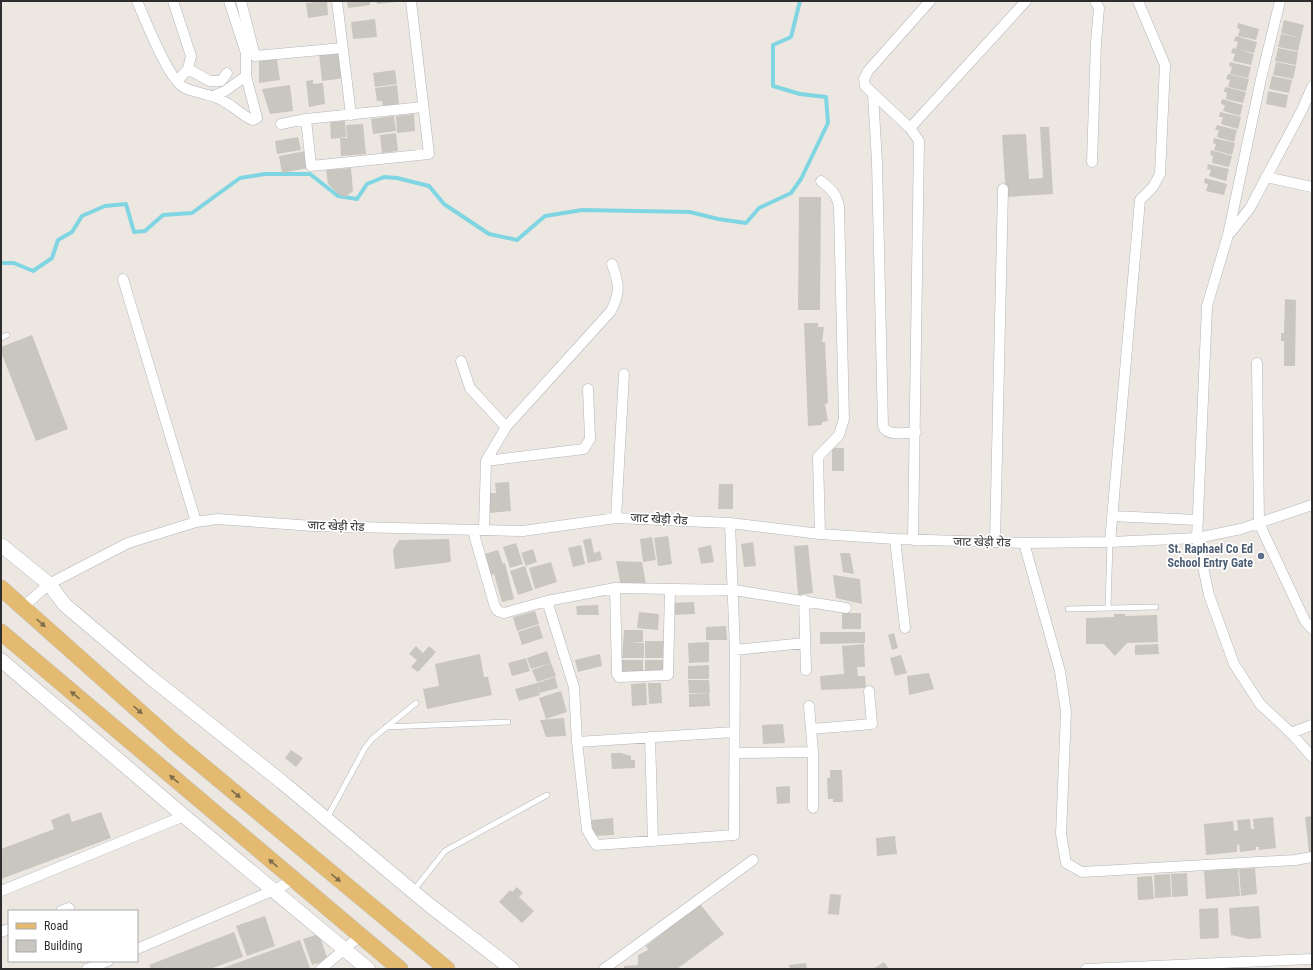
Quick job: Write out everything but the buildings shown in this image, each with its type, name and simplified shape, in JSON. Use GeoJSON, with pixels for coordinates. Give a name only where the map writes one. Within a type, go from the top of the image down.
{"type":"FeatureCollection","features":[{"type":"Feature","properties":{"kind":"main road"},"geometry":{"type":"LineString","coordinates":[[1,588],[174,742],[447,969]]}},
{"type":"Feature","properties":{"kind":"main road"},"geometry":{"type":"LineString","coordinates":[[1,632],[400,969]]}},
{"type":"Feature","properties":{"kind":"street"},"geometry":{"type":"LineString","coordinates":[[137,1],[167,67],[177,81],[184,88],[213,96],[226,102],[245,117],[253,120],[257,118],[246,76],[246,53],[229,1]]}},
{"type":"Feature","properties":{"kind":"street"},"geometry":{"type":"LineString","coordinates":[[173,1],[191,56],[188,69],[177,81]]}},
{"type":"Feature","properties":{"kind":"street"},"geometry":{"type":"LineString","coordinates":[[242,1],[255,56],[343,48]]}},
{"type":"Feature","properties":{"kind":"street"},"geometry":{"type":"LineString","coordinates":[[337,1],[350,115]]}},
{"type":"Feature","properties":{"kind":"street"},"geometry":{"type":"LineString","coordinates":[[306,119],[311,166],[429,154],[411,1]]}},
{"type":"Feature","properties":{"kind":"street"},"geometry":{"type":"LineString","coordinates":[[913,540],[916,432],[919,141],[910,128],[865,86],[864,78],[868,71],[930,1]]}},
{"type":"Feature","properties":{"kind":"street"},"geometry":{"type":"LineString","coordinates":[[910,128],[1026,1]]}},
{"type":"Feature","properties":{"kind":"street"},"geometry":{"type":"LineString","coordinates":[[1092,162],[1096,42],[1100,8],[1095,1]]}},
{"type":"Feature","properties":{"kind":"street"},"geometry":{"type":"LineString","coordinates":[[1110,542],[1140,200],[1158,181],[1160,166],[1165,65],[1138,1]]}},
{"type":"Feature","properties":{"kind":"street"},"geometry":{"type":"LineString","coordinates":[[1280,1],[1261,79],[1228,235],[1207,306],[1197,538],[1209,596],[1234,664],[1260,704],[1291,733],[1312,757]]}},
{"type":"Feature","properties":{"kind":"street"},"geometry":{"type":"LineString","coordinates":[[188,69],[210,82],[221,81],[227,74]]}},
{"type":"Feature","properties":{"kind":"street"},"geometry":{"type":"LineString","coordinates":[[213,96],[225,91],[246,76]]}},
{"type":"Feature","properties":{"kind":"street"},"geometry":{"type":"LineString","coordinates":[[1228,235],[1250,208],[1266,176],[1307,112],[1312,87]]}},
{"type":"Feature","properties":{"kind":"street"},"geometry":{"type":"LineString","coordinates":[[873,94],[877,162],[883,426],[885,430],[889,432],[916,432]]}},
{"type":"Feature","properties":{"kind":"street"},"geometry":{"type":"LineString","coordinates":[[281,124],[306,119],[423,107]]}},
{"type":"Feature","properties":{"kind":"street"},"geometry":{"type":"LineString","coordinates":[[1266,176],[1312,187]]}},
{"type":"Feature","properties":{"kind":"street"},"geometry":{"type":"LineString","coordinates":[[820,534],[818,457],[839,435],[844,419],[839,207],[834,192],[821,181]]}},
{"type":"Feature","properties":{"kind":"street"},"geometry":{"type":"LineString","coordinates":[[995,542],[1003,189]]}},
{"type":"Feature","properties":{"kind":"street"},"geometry":{"type":"LineString","coordinates":[[484,530],[486,461],[506,427],[611,310],[617,300],[619,289],[612,264]]}},
{"type":"Feature","properties":{"kind":"street"},"geometry":{"type":"LineString","coordinates":[[123,280],[196,522]]}},
{"type":"Feature","properties":{"kind":"street"},"geometry":{"type":"LineString","coordinates":[[461,361],[470,388],[506,427]]}},
{"type":"Feature","properties":{"kind":"street"},"geometry":{"type":"LineString","coordinates":[[1257,363],[1259,523],[1305,621],[1312,629]]}},
{"type":"Feature","properties":{"kind":"street"},"geometry":{"type":"LineString","coordinates":[[616,518],[624,374]]}},
{"type":"Feature","properties":{"kind":"street"},"geometry":{"type":"LineString","coordinates":[[486,461],[584,449],[590,439],[588,390]]}},
{"type":"Feature","properties":{"kind":"street","name":"जाट खेड़ी रोड"},"geometry":{"type":"LineString","coordinates":[[23,607],[49,584],[128,543],[196,522],[217,519],[313,526],[523,531],[616,518],[730,523],[820,534],[913,540],[1024,543],[1110,542],[1197,538],[1241,529],[1312,505]]}},
{"type":"Feature","properties":{"kind":"street"},"geometry":{"type":"LineString","coordinates":[[1112,516],[1198,520]]}},
{"type":"Feature","properties":{"kind":"street"},"geometry":{"type":"LineString","coordinates":[[546,601],[574,687],[577,742],[587,830],[596,845],[734,834],[735,650],[734,590],[730,523]]}},
{"type":"Feature","properties":{"kind":"street"},"geometry":{"type":"LineString","coordinates":[[473,530],[495,607],[498,611],[504,612],[546,601],[615,588],[734,590],[804,600],[846,608]]}},
{"type":"Feature","properties":{"kind":"street"},"geometry":{"type":"LineString","coordinates":[[895,539],[905,628]]}},
{"type":"Feature","properties":{"kind":"street"},"geometry":{"type":"LineString","coordinates":[[1024,543],[1060,671],[1066,712],[1061,834],[1066,863],[1082,872],[1296,860],[1312,857]]}},
{"type":"Feature","properties":{"kind":"street"},"geometry":{"type":"LineString","coordinates":[[1,545],[49,584],[65,605],[413,891],[512,969]]}},
{"type":"Feature","properties":{"kind":"street"},"geometry":{"type":"LineString","coordinates":[[615,588],[616,674],[619,677],[668,675],[670,589]]}},
{"type":"Feature","properties":{"kind":"street"},"geometry":{"type":"LineString","coordinates":[[804,600],[806,670]]}},
{"type":"Feature","properties":{"kind":"street"},"geometry":{"type":"LineString","coordinates":[[735,650],[805,643]]}},
{"type":"Feature","properties":{"kind":"street"},"geometry":{"type":"LineString","coordinates":[[1,660],[184,816],[368,969]]}},
{"type":"Feature","properties":{"kind":"street"},"geometry":{"type":"LineString","coordinates":[[811,729],[872,724],[869,691]]}},
{"type":"Feature","properties":{"kind":"street"},"geometry":{"type":"LineString","coordinates":[[809,706],[813,752],[813,808]]}},
{"type":"Feature","properties":{"kind":"street"},"geometry":{"type":"LineString","coordinates":[[1291,733],[1312,725]]}},
{"type":"Feature","properties":{"kind":"street"},"geometry":{"type":"LineString","coordinates":[[577,742],[734,732]]}},
{"type":"Feature","properties":{"kind":"street"},"geometry":{"type":"LineString","coordinates":[[650,737],[653,841]]}},
{"type":"Feature","properties":{"kind":"street"},"geometry":{"type":"LineString","coordinates":[[735,753],[813,752]]}},
{"type":"Feature","properties":{"kind":"street"},"geometry":{"type":"LineString","coordinates":[[1,891],[184,816]]}},
{"type":"Feature","properties":{"kind":"street"},"geometry":{"type":"LineString","coordinates":[[604,969],[753,860]]}},
{"type":"Feature","properties":{"kind":"street"},"geometry":{"type":"LineString","coordinates":[[138,949],[274,890],[293,880]]}},
{"type":"Feature","properties":{"kind":"street"},"geometry":{"type":"LineString","coordinates":[[321,969],[360,936]]}},
{"type":"Feature","properties":{"kind":"street"},"geometry":{"type":"LineString","coordinates":[[1086,969],[1312,959]]}},
{"type":"Feature","properties":{"kind":"street"},"geometry":{"type":"LineString","coordinates":[[94,968],[106,962]]}},
{"type":"Feature","properties":{"kind":"lane"},"geometry":{"type":"LineString","coordinates":[[1,338],[7,336]]}},
{"type":"Feature","properties":{"kind":"lane"},"geometry":{"type":"LineString","coordinates":[[1108,608],[1110,542]]}},
{"type":"Feature","properties":{"kind":"lane"},"geometry":{"type":"LineString","coordinates":[[1068,610],[1156,607]]}},
{"type":"Feature","properties":{"kind":"lane"},"geometry":{"type":"LineString","coordinates":[[327,819],[365,748],[372,739],[416,703]]}},
{"type":"Feature","properties":{"kind":"lane"},"geometry":{"type":"LineString","coordinates":[[386,727],[508,722]]}},
{"type":"Feature","properties":{"kind":"lane"},"geometry":{"type":"LineString","coordinates":[[413,891],[445,851],[547,795]]}},
{"type":"Feature","properties":{"kind":"waterway"},"geometry":{"type":"LineString","coordinates":[[1,263],[14,263],[33,271],[52,258],[58,240],[72,232],[82,216],[105,206],[126,204],[134,232],[145,231],[163,215],[192,213],[240,178],[265,174],[310,174],[338,196],[357,199],[367,184],[384,177],[397,178],[429,186],[444,204],[489,234],[517,240],[545,216],[582,210],[690,212],[718,219],[746,223],[759,208],[791,193],[801,179],[828,123],[826,97],[800,94],[773,86],[773,45],[791,37],[800,1]]}},
{"type":"Feature","properties":{"kind":"place","name":"St. Raphael Co Ed School Entry Gate"},"geometry":{"type":"Point","coordinates":[1261,556]}}]}
